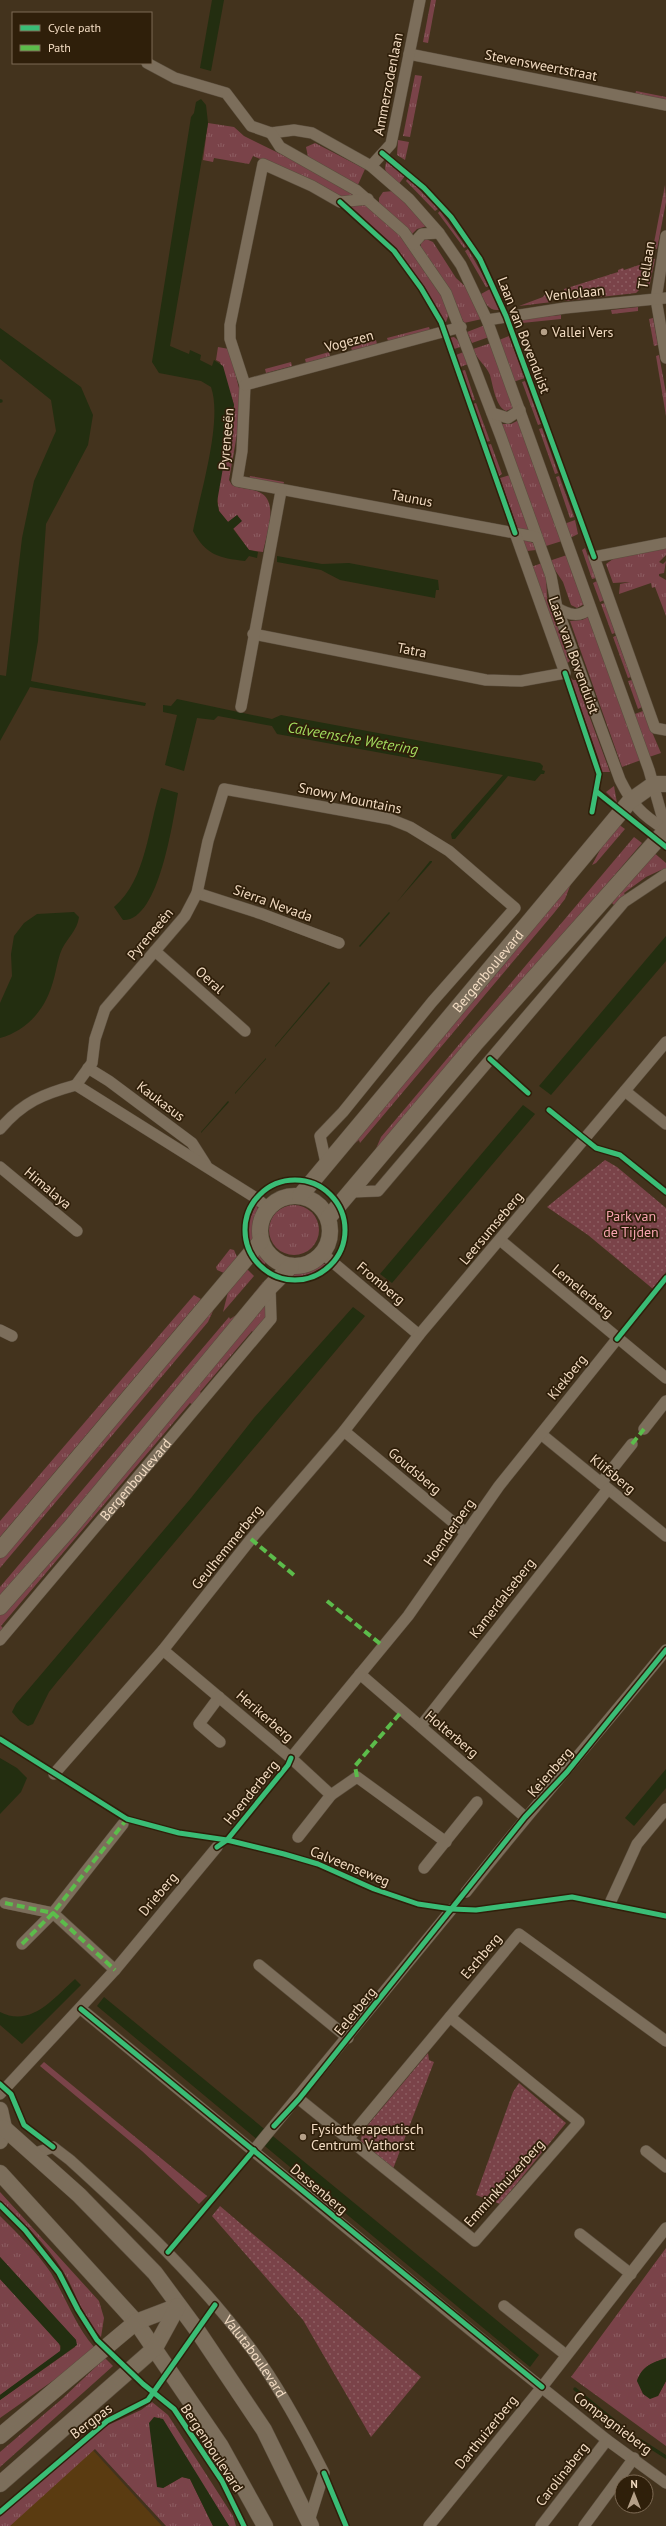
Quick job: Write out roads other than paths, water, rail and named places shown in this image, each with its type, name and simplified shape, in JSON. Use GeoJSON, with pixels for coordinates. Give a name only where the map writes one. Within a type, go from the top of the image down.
{"type":"FeatureCollection","features":[{"type":"Feature","properties":{"kind":"main road","name":"Bergenboulevard"},"geometry":{"type":"LineString","coordinates":[[300,1196],[326,1163],[529,924],[630,801],[660,784]]}},
{"type":"Feature","properties":{"kind":"main road"},"geometry":{"type":"LineString","coordinates":[[328,1218],[352,1192],[475,1044],[666,830]]}},
{"type":"Feature","properties":{"kind":"main road"},"geometry":{"type":"LineString","coordinates":[[288,1196],[300,1196],[316,1202],[322,1207],[328,1218],[331,1238],[323,1254],[314,1262],[303,1266],[291,1266],[275,1260],[261,1241],[260,1229],[268,1208],[278,1200],[288,1196]]}},
{"type":"Feature","properties":{"kind":"main road"},"geometry":{"type":"LineString","coordinates":[[0,1550],[261,1241]]}},
{"type":"Feature","properties":{"kind":"main road","name":"Bergenboulevard"},"geometry":{"type":"LineString","coordinates":[[0,1608],[70,1528],[270,1287],[291,1266]]}},
{"type":"Feature","properties":{"kind":"main road"},"geometry":{"type":"LineString","coordinates":[[0,2110],[2,2134],[33,2154],[79,2195],[155,2272],[178,2306],[136,2322],[0,2436]]}},
{"type":"Feature","properties":{"kind":"main road"},"geometry":{"type":"LineString","coordinates":[[0,2173],[136,2322],[220,2445],[260,2522]]}},
{"type":"Feature","properties":{"kind":"main road"},"geometry":{"type":"LineString","coordinates":[[0,2184],[17,2193]]}},
{"type":"Feature","properties":{"kind":"main road","name":"Bergpas"},"geometry":{"type":"LineString","coordinates":[[0,2484],[155,2348],[178,2306]]}},
{"type":"Feature","properties":{"kind":"main road","name":"Valutaboulevard"},"geometry":{"type":"LineString","coordinates":[[178,2306],[264,2430],[310,2524]]}},
{"type":"Feature","properties":{"kind":"street","name":"Ammerzodenlaan"},"geometry":{"type":"LineString","coordinates":[[371,166],[391,144],[420,0]]}},
{"type":"Feature","properties":{"kind":"street","name":"Stevensweertstraat"},"geometry":{"type":"LineString","coordinates":[[409,54],[666,105]]}},
{"type":"Feature","properties":{"kind":"street","name":"Laan van Bovenduist"},"geometry":{"type":"LineString","coordinates":[[149,64],[175,78],[226,93],[251,126],[270,133],[294,130],[312,133],[371,166],[409,199],[439,233],[461,265],[487,320],[590,608],[660,784],[666,830]]}},
{"type":"Feature","properties":{"kind":"street","name":"Laan van Bovenduist"},"geometry":{"type":"LineString","coordinates":[[270,133],[280,147],[329,174],[368,200],[404,232],[446,293],[461,327],[551,576],[557,608],[617,772],[630,801],[644,817],[666,830]]}},
{"type":"Feature","properties":{"kind":"street","name":"Pyreneeën"},"geometry":{"type":"LineString","coordinates":[[281,491],[237,481],[242,451],[245,385],[230,339],[230,325],[263,164],[312,186],[340,202],[368,200]]}},
{"type":"Feature","properties":{"kind":"street"},"geometry":{"type":"LineString","coordinates":[[413,244],[422,234],[439,233]]}},
{"type":"Feature","properties":{"kind":"street","name":"Tiellaan"},"geometry":{"type":"LineString","coordinates":[[666,236],[661,299],[666,358]]}},
{"type":"Feature","properties":{"kind":"street","name":"Venlolaan"},"geometry":{"type":"LineString","coordinates":[[487,320],[565,308],[661,299]]}},
{"type":"Feature","properties":{"kind":"street","name":"Vogezen"},"geometry":{"type":"LineString","coordinates":[[245,385],[461,327]]}},
{"type":"Feature","properties":{"kind":"street"},"geometry":{"type":"LineString","coordinates":[[492,413],[508,418],[520,410]]}},
{"type":"Feature","properties":{"kind":"street"},"geometry":{"type":"LineString","coordinates":[[241,707],[253,634],[281,491]]}},
{"type":"Feature","properties":{"kind":"street","name":"Taunus"},"geometry":{"type":"LineString","coordinates":[[281,491],[310,494],[536,537]]}},
{"type":"Feature","properties":{"kind":"street","name":"Laan van Bovenduist"},"geometry":{"type":"LineString","coordinates":[[515,533],[565,673]]}},
{"type":"Feature","properties":{"kind":"street"},"geometry":{"type":"LineString","coordinates":[[661,729],[632,664],[594,557],[666,543]]}},
{"type":"Feature","properties":{"kind":"street","name":"Laan van Bovenduist"},"geometry":{"type":"LineString","coordinates":[[557,608],[576,615],[586,612],[590,608]]}},
{"type":"Feature","properties":{"kind":"street","name":"Tatra"},"geometry":{"type":"LineString","coordinates":[[253,634],[486,680],[521,681],[565,673]]}},
{"type":"Feature","properties":{"kind":"street","name":"Pyreneeën"},"geometry":{"type":"LineString","coordinates":[[76,1085],[92,1063],[95,1039],[105,1009],[185,916],[197,893],[208,841],[224,789]]}},
{"type":"Feature","properties":{"kind":"street","name":"Snowy Mountains"},"geometry":{"type":"LineString","coordinates":[[224,789],[390,820],[410,826],[449,851],[515,908]]}},
{"type":"Feature","properties":{"kind":"street"},"geometry":{"type":"LineString","coordinates":[[352,1192],[378,1191],[624,902],[666,874]]}},
{"type":"Feature","properties":{"kind":"street","name":"Sierra Nevada"},"geometry":{"type":"LineString","coordinates":[[197,893],[262,914],[339,943]]}},
{"type":"Feature","properties":{"kind":"street","name":"Bergenboulevard"},"geometry":{"type":"LineString","coordinates":[[326,1163],[320,1136],[343,1112],[432,1002],[515,908]]}},
{"type":"Feature","properties":{"kind":"street","name":"Oeral"},"geometry":{"type":"LineString","coordinates":[[155,951],[245,1031]]}},
{"type":"Feature","properties":{"kind":"street","name":"Leersumseberg"},"geometry":{"type":"LineString","coordinates":[[419,1335],[666,1042]]}},
{"type":"Feature","properties":{"kind":"street","name":"Kaukasus"},"geometry":{"type":"LineString","coordinates":[[88,1068],[109,1080],[192,1143],[208,1168]]}},
{"type":"Feature","properties":{"kind":"street"},"geometry":{"type":"LineString","coordinates":[[0,1129],[12,1115],[43,1094],[76,1085]]}},
{"type":"Feature","properties":{"kind":"street","name":"Kaukasus"},"geometry":{"type":"LineString","coordinates":[[76,1085],[256,1198],[268,1208]]}},
{"type":"Feature","properties":{"kind":"street"},"geometry":{"type":"LineString","coordinates":[[625,1091],[666,1124]]}},
{"type":"Feature","properties":{"kind":"street","name":"Himalaya"},"geometry":{"type":"LineString","coordinates":[[0,1167],[77,1232]]}},
{"type":"Feature","properties":{"kind":"street","name":"Lemelerberg"},"geometry":{"type":"LineString","coordinates":[[500,1240],[617,1339],[666,1378]]}},
{"type":"Feature","properties":{"kind":"street","name":"Fromberg"},"geometry":{"type":"LineString","coordinates":[[323,1254],[419,1335]]}},
{"type":"Feature","properties":{"kind":"street","name":"Bergenboulevard"},"geometry":{"type":"LineString","coordinates":[[0,1640],[271,1319],[270,1287]]}},
{"type":"Feature","properties":{"kind":"street"},"geometry":{"type":"LineString","coordinates":[[0,1330],[12,1336]]}},
{"type":"Feature","properties":{"kind":"street","name":"Geulhemmerberg"},"geometry":{"type":"LineString","coordinates":[[54,1774],[163,1650],[251,1539],[344,1431],[419,1335]]}},
{"type":"Feature","properties":{"kind":"street","name":"Kiekberg"},"geometry":{"type":"LineString","coordinates":[[541,1434],[617,1339]]}},
{"type":"Feature","properties":{"kind":"street"},"geometry":{"type":"LineString","coordinates":[[644,1429],[666,1401]]}},
{"type":"Feature","properties":{"kind":"street","name":"Goudsberg"},"geometry":{"type":"LineString","coordinates":[[344,1431],[466,1533]]}},
{"type":"Feature","properties":{"kind":"street","name":"Klifsberg"},"geometry":{"type":"LineString","coordinates":[[541,1434],[666,1536]]}},
{"type":"Feature","properties":{"kind":"street","name":"Hoenderberg"},"geometry":{"type":"LineString","coordinates":[[331,1795],[290,1758],[408,1616],[499,1486],[541,1434]]}},
{"type":"Feature","properties":{"kind":"street","name":"Kamerdalseberg"},"geometry":{"type":"LineString","coordinates":[[421,1726],[604,1486],[632,1444]]}},
{"type":"Feature","properties":{"kind":"street","name":"Herikerberg"},"geometry":{"type":"LineString","coordinates":[[163,1650],[219,1696],[290,1758]]}},
{"type":"Feature","properties":{"kind":"street","name":"Keienberg"},"geometry":{"type":"LineString","coordinates":[[466,1892],[525,1817],[567,1772],[666,1650]]}},
{"type":"Feature","properties":{"kind":"street","name":"Holterberg"},"geometry":{"type":"LineString","coordinates":[[360,1674],[525,1817]]}},
{"type":"Feature","properties":{"kind":"street","name":"Herikerberg"},"geometry":{"type":"LineString","coordinates":[[219,1696],[199,1724],[220,1742]]}},
{"type":"Feature","properties":{"kind":"street"},"geometry":{"type":"LineString","coordinates":[[298,1837],[331,1795],[357,1777],[446,1842]]}},
{"type":"Feature","properties":{"kind":"street"},"geometry":{"type":"LineString","coordinates":[[424,1868],[477,1802]]}},
{"type":"Feature","properties":{"kind":"street"},"geometry":{"type":"LineString","coordinates":[[610,1903],[637,1844],[666,1809]]}},
{"type":"Feature","properties":{"kind":"street"},"geometry":{"type":"LineString","coordinates":[[22,1944],[53,1913],[123,1824]]}},
{"type":"Feature","properties":{"kind":"street","name":"Drieberg"},"geometry":{"type":"LineString","coordinates":[[0,2094],[81,2009],[217,1847]]}},
{"type":"Feature","properties":{"kind":"street"},"geometry":{"type":"LineString","coordinates":[[5,1903],[53,1913],[115,1970]]}},
{"type":"Feature","properties":{"kind":"street","name":"Eelerberg"},"geometry":{"type":"LineString","coordinates":[[254,2150],[299,2099],[452,1910]]}},
{"type":"Feature","properties":{"kind":"street","name":"Eschberg"},"geometry":{"type":"LineString","coordinates":[[349,2138],[519,1934],[666,2041]]}},
{"type":"Feature","properties":{"kind":"street","name":"Eelerberg"},"geometry":{"type":"LineString","coordinates":[[259,1965],[348,2038]]}},
{"type":"Feature","properties":{"kind":"street","name":"Dassenberg"},"geometry":{"type":"LineString","coordinates":[[81,2009],[542,2387]]}},
{"type":"Feature","properties":{"kind":"street","name":"Emminkhuizerberg"},"geometry":{"type":"LineString","coordinates":[[299,2099],[475,2241],[579,2122],[450,2017]]}},
{"type":"Feature","properties":{"kind":"street","name":"Valutaboulevard"},"geometry":{"type":"LineString","coordinates":[[33,2154],[53,2147],[125,2210],[168,2252],[252,2350],[306,2438],[324,2473],[310,2524]]}},
{"type":"Feature","properties":{"kind":"street"},"geometry":{"type":"LineString","coordinates":[[646,2151],[666,2167]]}},
{"type":"Feature","properties":{"kind":"street","name":"Darthuizerberg"},"geometry":{"type":"LineString","coordinates":[[429,2526],[542,2387],[666,2228]]}},
{"type":"Feature","properties":{"kind":"street"},"geometry":{"type":"LineString","coordinates":[[580,2234],[631,2274]]}},
{"type":"Feature","properties":{"kind":"street"},"geometry":{"type":"LineString","coordinates":[[504,2306],[566,2355]]}},
{"type":"Feature","properties":{"kind":"street","name":"Compagnieberg"},"geometry":{"type":"LineString","coordinates":[[542,2387],[607,2440],[634,2458],[666,2483]]}},
{"type":"Feature","properties":{"kind":"street","name":"Carolinaberg"},"geometry":{"type":"LineString","coordinates":[[541,2526],[607,2440]]}},
{"type":"Feature","properties":{"kind":"street"},"geometry":{"type":"LineString","coordinates":[[584,2526],[634,2458]]}},
{"type":"Feature","properties":{"kind":"water"},"geometry":{"type":"Polygon","coordinates":[[[212,0],[224,0],[211,71],[200,68],[212,0]]]}},
{"type":"Feature","properties":{"kind":"water"},"geometry":{"type":"Polygon","coordinates":[[[201,99],[206,105],[208,123],[170,346],[189,354],[190,350],[201,355],[200,360],[212,366],[214,360],[223,366],[234,405],[217,502],[219,511],[228,522],[237,515],[242,521],[233,529],[249,550],[258,552],[257,558],[249,556],[245,561],[221,557],[214,554],[203,545],[193,531],[212,438],[214,401],[211,387],[201,381],[159,373],[152,362],[191,117],[194,113],[196,102],[201,99]]]}},
{"type":"Feature","properties":{"kind":"water"},"geometry":{"type":"Polygon","coordinates":[[[0,328],[81,387],[93,415],[88,445],[46,524],[38,641],[31,681],[146,703],[145,706],[30,687],[0,741],[0,675],[6,676],[22,538],[34,481],[56,431],[51,400],[0,359],[0,328]]]}},
{"type":"Feature","properties":{"kind":"water"},"geometry":{"type":"Polygon","coordinates":[[[277,556],[322,564],[349,563],[438,580],[439,590],[436,590],[435,598],[340,580],[321,570],[277,562],[277,556]]]}},
{"type":"Feature","properties":{"kind":"water","name":"Calveensche Wetering"},"geometry":{"type":"Polygon","coordinates":[[[177,699],[272,719],[281,715],[540,763],[543,766],[542,770],[545,771],[544,774],[541,774],[535,781],[508,776],[455,839],[452,839],[451,834],[503,775],[277,734],[272,726],[218,716],[214,720],[197,718],[184,771],[165,765],[177,715],[163,712],[163,705],[171,706],[177,699]]]}},
{"type":"Feature","properties":{"kind":"water"},"geometry":{"type":"Polygon","coordinates":[[[161,788],[178,793],[168,846],[162,867],[155,888],[146,905],[135,916],[123,920],[114,907],[125,895],[140,867],[161,788]]]}},
{"type":"Feature","properties":{"kind":"water"},"geometry":{"type":"Polygon","coordinates":[[[430,861],[432,862],[397,902],[430,861]]]}},
{"type":"Feature","properties":{"kind":"water"},"geometry":{"type":"Polygon","coordinates":[[[74,912],[79,917],[78,922],[62,949],[49,994],[44,1003],[33,1019],[26,1025],[9,1035],[0,1038],[0,1003],[12,976],[11,954],[14,936],[24,923],[37,914],[74,912]]]}},
{"type":"Feature","properties":{"kind":"water"},"geometry":{"type":"Polygon","coordinates":[[[389,912],[390,913],[360,947],[359,946],[389,912]]]}},
{"type":"Feature","properties":{"kind":"water"},"geometry":{"type":"Polygon","coordinates":[[[666,936],[666,961],[551,1095],[539,1086],[666,936]]]}},
{"type":"Feature","properties":{"kind":"water"},"geometry":{"type":"Polygon","coordinates":[[[329,982],[330,983],[275,1047],[275,1046],[329,982]]]}},
{"type":"Feature","properties":{"kind":"water"},"geometry":{"type":"Polygon","coordinates":[[[266,1059],[235,1094],[235,1093],[266,1059]]]}},
{"type":"Feature","properties":{"kind":"water"},"geometry":{"type":"Polygon","coordinates":[[[228,1101],[229,1102],[201,1133],[201,1132],[228,1101]]]}},
{"type":"Feature","properties":{"kind":"water"},"geometry":{"type":"Polygon","coordinates":[[[523,1105],[535,1114],[392,1283],[380,1274],[523,1105]]]}},
{"type":"Feature","properties":{"kind":"water"},"geometry":{"type":"Polygon","coordinates":[[[353,1307],[365,1316],[57,1682],[49,1692],[33,1724],[28,1726],[20,1721],[12,1712],[16,1704],[191,1498],[254,1418],[353,1307]]]}},
{"type":"Feature","properties":{"kind":"water"},"geometry":{"type":"Polygon","coordinates":[[[0,1758],[17,1768],[27,1778],[21,1792],[0,1814],[0,1758]]]}},
{"type":"Feature","properties":{"kind":"water"},"geometry":{"type":"Polygon","coordinates":[[[666,1769],[666,1788],[634,1826],[625,1818],[666,1769]]]}},
{"type":"Feature","properties":{"kind":"water"},"geometry":{"type":"Polygon","coordinates":[[[75,1979],[81,1985],[22,2044],[0,2025],[0,2012],[11,2016],[32,2014],[50,2002],[75,1979]]]}},
{"type":"Feature","properties":{"kind":"water"},"geometry":{"type":"Polygon","coordinates":[[[104,1997],[539,2355],[530,2367],[97,2006],[104,1997]]]}},
{"type":"Feature","properties":{"kind":"water"},"geometry":{"type":"Polygon","coordinates":[[[0,2257],[76,2340],[77,2345],[0,2400],[0,2395],[60,2351],[61,2346],[0,2279],[0,2257]]]}},
{"type":"Feature","properties":{"kind":"water"},"geometry":{"type":"Polygon","coordinates":[[[666,2358],[666,2381],[658,2396],[650,2399],[643,2394],[637,2381],[645,2368],[666,2358]]]}},
{"type":"Feature","properties":{"kind":"water"},"geometry":{"type":"Polygon","coordinates":[[[154,2417],[163,2419],[229,2526],[213,2526],[190,2479],[182,2477],[163,2488],[157,2487],[149,2423],[154,2417]]]}},
{"type":"Feature","properties":{"kind":"waterway"},"geometry":{"type":"LineString","coordinates":[[575,2389],[623,2428]]}},
{"type":"Feature","properties":{"kind":"waterway"},"geometry":{"type":"LineString","coordinates":[[641,2441],[666,2457]]}},
{"type":"Feature","properties":{"kind":"place","name":"Vallei Vers"},"geometry":{"type":"Point","coordinates":[544,332]}},
{"type":"Feature","properties":{"kind":"place","name":"Fysiotherapeutisch Centrum Vathorst"},"geometry":{"type":"Point","coordinates":[303,2137]}},
{"type":"Feature","properties":{"kind":"park label","name":"Park van de Tijden"},"geometry":{"type":"Point","coordinates":[631,1224]}}]}
